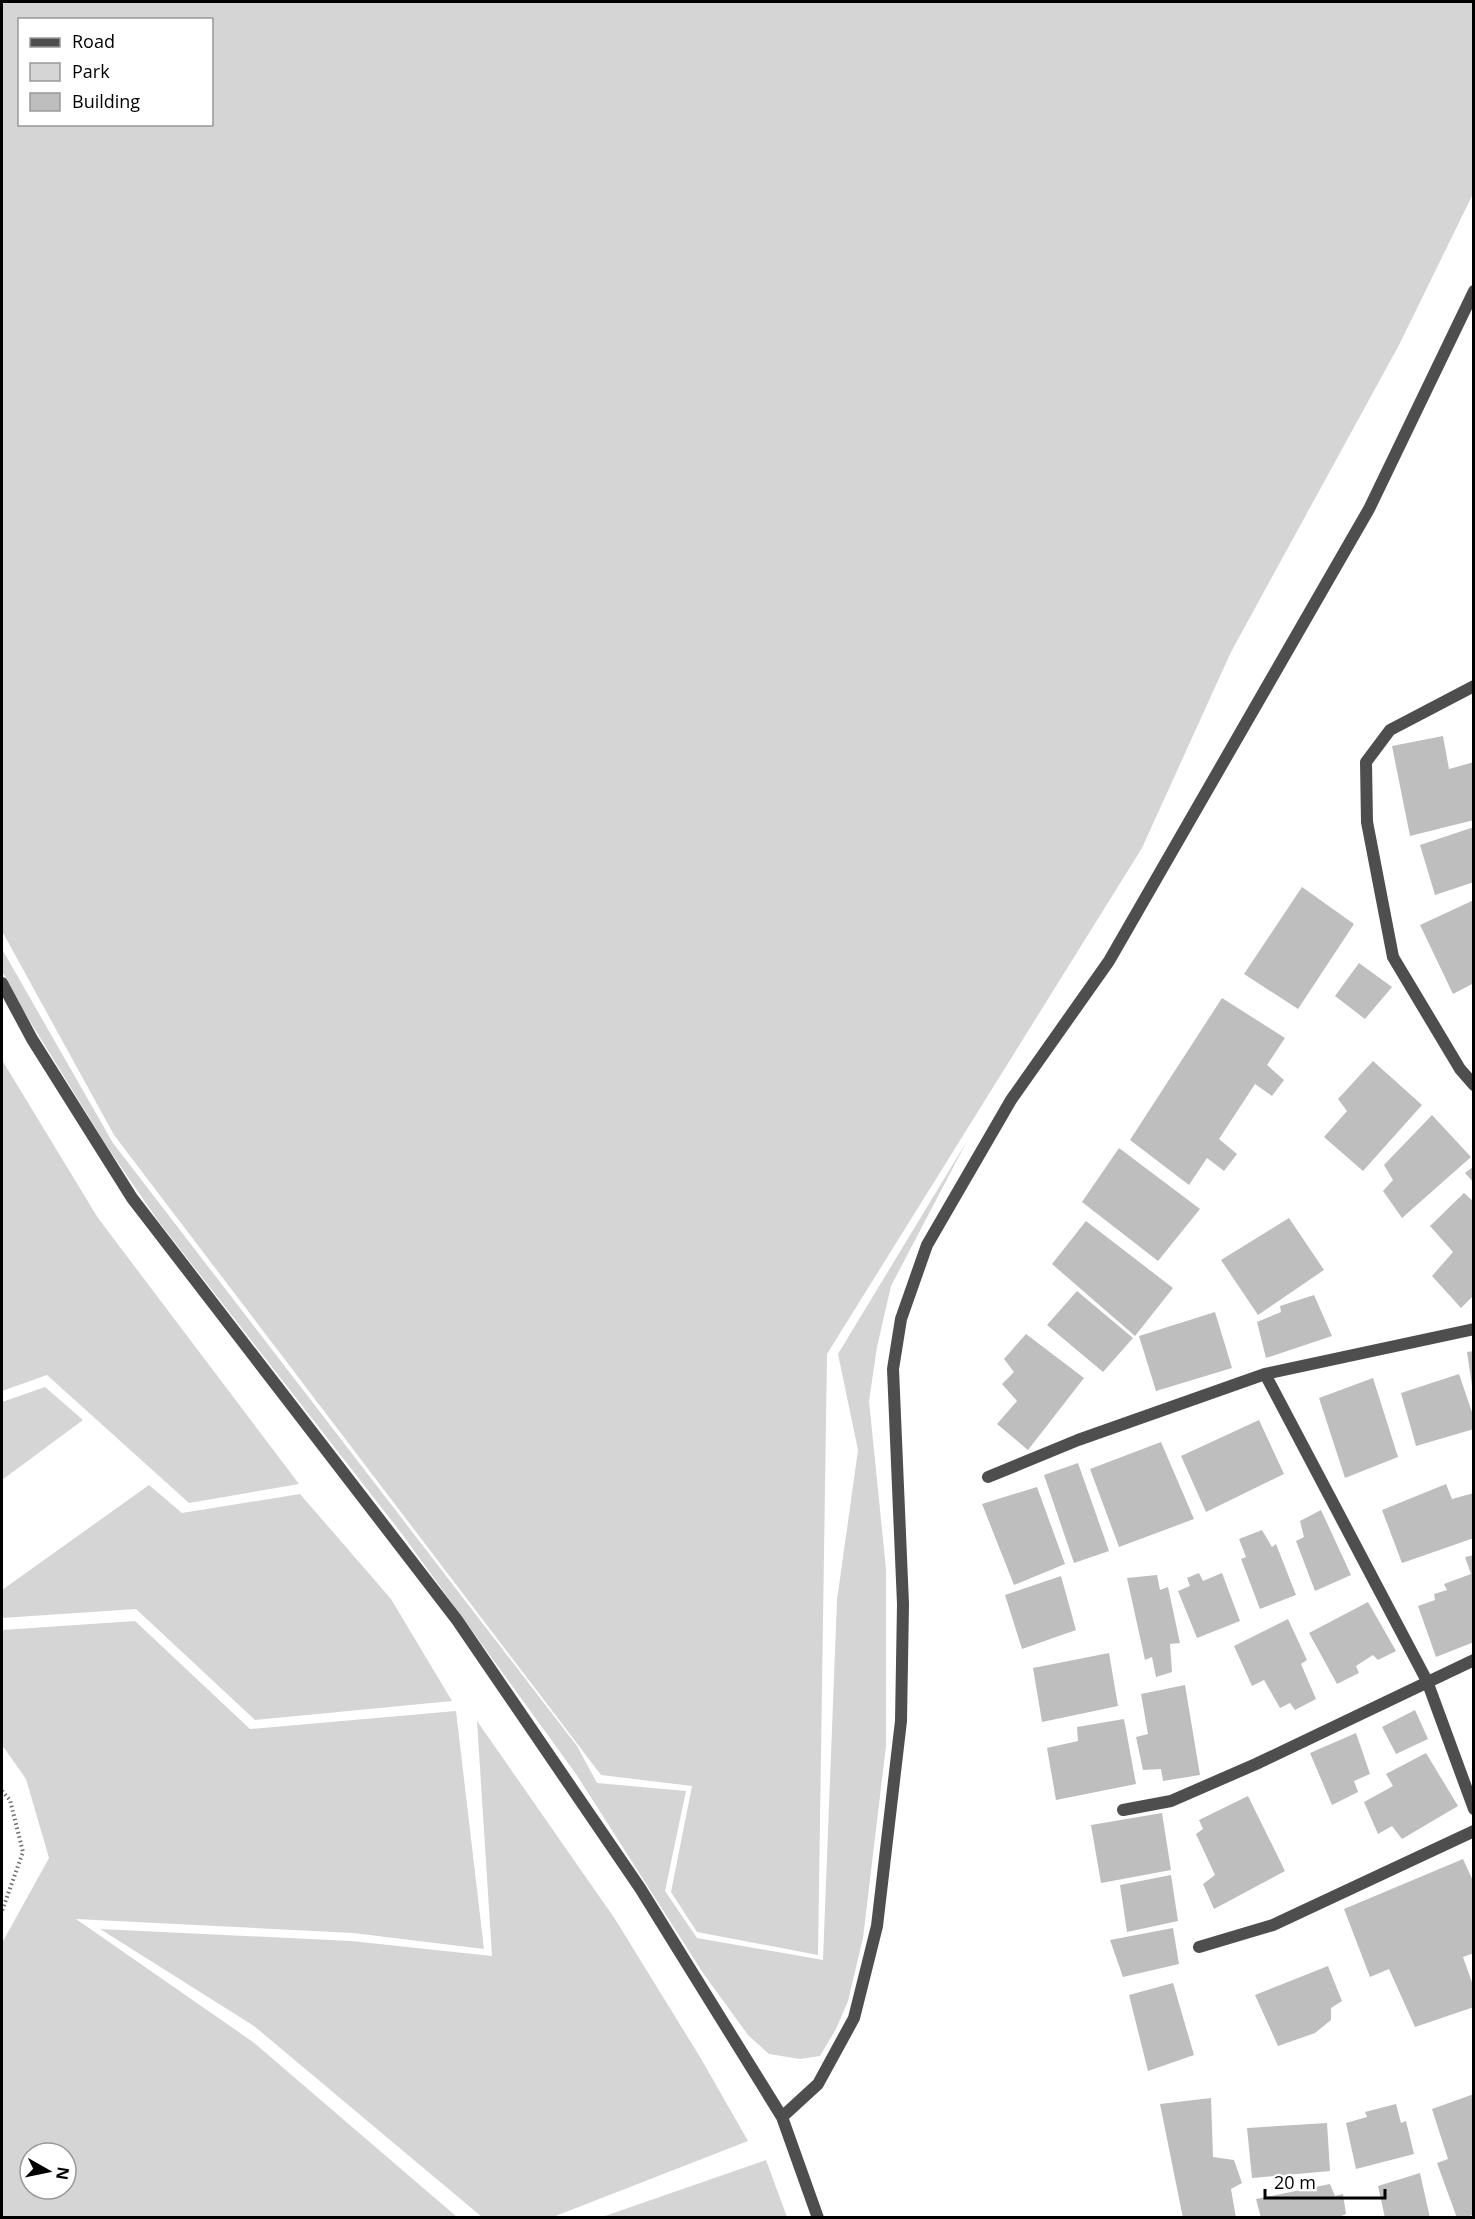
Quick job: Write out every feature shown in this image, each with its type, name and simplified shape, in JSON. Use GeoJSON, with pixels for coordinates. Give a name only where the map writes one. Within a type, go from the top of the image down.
{"type":"FeatureCollection","features":[{"type":"Feature","properties":{"kind":"street"},"geometry":{"type":"LineString","coordinates":[[782,2117],[818,2084],[854,2018],[877,1926],[901,1721],[903,1604],[893,1369],[901,1319],[927,1245],[1011,1100],[1109,961],[1358,529],[1473,291]]}},
{"type":"Feature","properties":{"kind":"street"},"geometry":{"type":"LineString","coordinates":[[1473,686],[1389,730],[1366,762],[1367,822],[1393,957],[1460,1069],[1473,1085]]}},
{"type":"Feature","properties":{"kind":"street"},"geometry":{"type":"LineString","coordinates":[[2,983],[32,1039],[132,1198],[457,1620],[640,1888],[782,2117],[818,2217]]}},
{"type":"Feature","properties":{"kind":"street"},"geometry":{"type":"LineString","coordinates":[[988,1477],[1078,1440],[1265,1374],[1473,1329]]}},
{"type":"Feature","properties":{"kind":"street"},"geometry":{"type":"LineString","coordinates":[[1265,1374],[1427,1681],[1473,1809]]}},
{"type":"Feature","properties":{"kind":"street"},"geometry":{"type":"LineString","coordinates":[[1123,1810],[1171,1801],[1256,1764],[1473,1660]]}},
{"type":"Feature","properties":{"kind":"street"},"geometry":{"type":"LineString","coordinates":[[1199,1947],[1273,1925],[1473,1831]]}},
{"type":"Feature","properties":{"kind":"path"},"geometry":{"type":"LineString","coordinates":[[2,1791],[9,1800],[23,1852],[2,1911]]}},
{"type":"Feature","properties":{"kind":"green space"},"geometry":{"type":"Polygon","coordinates":[[[2,2],[1473,2],[1473,194],[1399,345],[1231,652],[1142,848],[827,1354],[818,1955],[697,1932],[671,1892],[692,1786],[601,1775],[114,1135],[2,931],[2,2]]]}},
{"type":"Feature","properties":{"kind":"green space"},"geometry":{"type":"Polygon","coordinates":[[[2,949],[113,1143],[577,1746],[597,1783],[686,1791],[665,1891],[697,1938],[823,1960],[837,1600],[858,1450],[838,1354],[967,1141],[891,1286],[877,1347],[869,1401],[886,1569],[886,1746],[863,1938],[848,2001],[836,2029],[820,2056],[800,2059],[769,2054],[748,2035],[703,1973],[576,1774],[402,1534],[159,1222],[108,1148],[20,1005],[2,971],[2,949]]]}},
{"type":"Feature","properties":{"kind":"green space"},"geometry":{"type":"Polygon","coordinates":[[[2,1060],[98,1218],[299,1484],[189,1503],[47,1375],[2,1391],[2,1060]]]}},
{"type":"Feature","properties":{"kind":"green space"},"geometry":{"type":"Polygon","coordinates":[[[45,1387],[83,1420],[2,1480],[2,1402],[45,1387]]]}},
{"type":"Feature","properties":{"kind":"green space"},"geometry":{"type":"Polygon","coordinates":[[[149,1485],[182,1513],[300,1494],[391,1599],[452,1701],[255,1720],[136,1609],[2,1618],[2,1590],[149,1485]]]}},
{"type":"Feature","properties":{"kind":"green space"},"geometry":{"type":"Polygon","coordinates":[[[135,1621],[250,1729],[456,1711],[484,1949],[353,1933],[76,1919],[253,2042],[457,2217],[2,2217],[2,1943],[49,1858],[26,1779],[2,1745],[2,1630],[135,1621]]]}},
{"type":"Feature","properties":{"kind":"green space"},"geometry":{"type":"Polygon","coordinates":[[[477,1721],[615,1919],[700,2057],[748,2141],[553,2217],[482,2217],[254,2026],[100,1929],[351,1941],[492,1956],[477,1721]]]}},
{"type":"Feature","properties":{"kind":"green space"},"geometry":{"type":"Polygon","coordinates":[[[766,2160],[787,2217],[602,2217],[766,2160]]]}},
{"type":"Feature","properties":{"kind":"building"},"geometry":{"type":"Polygon","coordinates":[[[1443,736],[1449,769],[1474,762],[1474,820],[1410,836],[1392,746],[1443,736]]]}},
{"type":"Feature","properties":{"kind":"building"},"geometry":{"type":"Polygon","coordinates":[[[1474,827],[1474,882],[1435,895],[1420,845],[1474,827]]]}},
{"type":"Feature","properties":{"kind":"building"},"geometry":{"type":"Polygon","coordinates":[[[1302,887],[1354,924],[1298,1009],[1244,974],[1302,887]]]}},
{"type":"Feature","properties":{"kind":"building"},"geometry":{"type":"Polygon","coordinates":[[[1474,900],[1474,983],[1453,994],[1420,925],[1474,900]]]}},
{"type":"Feature","properties":{"kind":"building"},"geometry":{"type":"Polygon","coordinates":[[[1359,963],[1392,987],[1365,1019],[1335,996],[1359,963]]]}},
{"type":"Feature","properties":{"kind":"building"},"geometry":{"type":"Polygon","coordinates":[[[1222,998],[1285,1038],[1267,1065],[1284,1080],[1272,1096],[1255,1084],[1219,1139],[1237,1154],[1224,1171],[1207,1158],[1189,1185],[1130,1140],[1222,998]]]}},
{"type":"Feature","properties":{"kind":"building"},"geometry":{"type":"Polygon","coordinates":[[[1373,1061],[1422,1105],[1363,1171],[1324,1137],[1347,1111],[1338,1099],[1373,1061]]]}},
{"type":"Feature","properties":{"kind":"building"},"geometry":{"type":"Polygon","coordinates":[[[1432,1115],[1471,1157],[1402,1218],[1383,1191],[1393,1180],[1384,1165],[1432,1115]]]}},
{"type":"Feature","properties":{"kind":"building"},"geometry":{"type":"Polygon","coordinates":[[[1119,1148],[1200,1209],[1158,1261],[1082,1202],[1119,1148]]]}},
{"type":"Feature","properties":{"kind":"building"},"geometry":{"type":"Polygon","coordinates":[[[1474,1166],[1474,1183],[1465,1173],[1474,1166]]]}},
{"type":"Feature","properties":{"kind":"building"},"geometry":{"type":"Polygon","coordinates":[[[1464,1193],[1474,1202],[1474,1295],[1461,1308],[1432,1276],[1453,1252],[1430,1226],[1464,1193]]]}},
{"type":"Feature","properties":{"kind":"building"},"geometry":{"type":"Polygon","coordinates":[[[1289,1218],[1324,1270],[1258,1315],[1221,1260],[1289,1218]]]}},
{"type":"Feature","properties":{"kind":"building"},"geometry":{"type":"Polygon","coordinates":[[[1086,1221],[1173,1288],[1135,1336],[1052,1264],[1086,1221]]]}},
{"type":"Feature","properties":{"kind":"building"},"geometry":{"type":"Polygon","coordinates":[[[1077,1291],[1133,1338],[1103,1372],[1047,1325],[1077,1291]]]}},
{"type":"Feature","properties":{"kind":"building"},"geometry":{"type":"Polygon","coordinates":[[[1314,1295],[1332,1336],[1266,1358],[1257,1322],[1281,1312],[1280,1306],[1314,1295]]]}},
{"type":"Feature","properties":{"kind":"building"},"geometry":{"type":"Polygon","coordinates":[[[1215,1312],[1232,1368],[1156,1391],[1139,1336],[1215,1312]]]}},
{"type":"Feature","properties":{"kind":"building"},"geometry":{"type":"Polygon","coordinates":[[[1026,1334],[1084,1378],[1028,1450],[997,1424],[1017,1401],[1002,1384],[1014,1372],[1004,1359],[1026,1334]]]}},
{"type":"Feature","properties":{"kind":"building"},"geometry":{"type":"Polygon","coordinates":[[[1474,1351],[1474,1385],[1472,1385],[1467,1352],[1474,1351]]]}},
{"type":"Feature","properties":{"kind":"building"},"geometry":{"type":"Polygon","coordinates":[[[1459,1374],[1474,1418],[1474,1429],[1416,1446],[1401,1393],[1459,1374]]]}},
{"type":"Feature","properties":{"kind":"building"},"geometry":{"type":"Polygon","coordinates":[[[1373,1378],[1398,1457],[1345,1478],[1319,1398],[1373,1378]]]}},
{"type":"Feature","properties":{"kind":"building"},"geometry":{"type":"Polygon","coordinates":[[[1259,1420],[1284,1474],[1206,1512],[1181,1456],[1259,1420]]]}},
{"type":"Feature","properties":{"kind":"building"},"geometry":{"type":"Polygon","coordinates":[[[1161,1442],[1194,1519],[1119,1547],[1090,1469],[1161,1442]]]}},
{"type":"Feature","properties":{"kind":"building"},"geometry":{"type":"Polygon","coordinates":[[[1078,1463],[1109,1551],[1074,1563],[1044,1475],[1078,1463]]]}},
{"type":"Feature","properties":{"kind":"building"},"geometry":{"type":"Polygon","coordinates":[[[1446,1484],[1452,1499],[1474,1493],[1474,1538],[1402,1563],[1382,1510],[1446,1484]]]}},
{"type":"Feature","properties":{"kind":"building"},"geometry":{"type":"Polygon","coordinates":[[[1037,1487],[1065,1564],[1014,1585],[982,1504],[1037,1487]]]}},
{"type":"Feature","properties":{"kind":"building"},"geometry":{"type":"Polygon","coordinates":[[[1321,1510],[1351,1575],[1315,1591],[1296,1541],[1304,1537],[1300,1521],[1321,1510]]]}},
{"type":"Feature","properties":{"kind":"building"},"geometry":{"type":"Polygon","coordinates":[[[1262,1530],[1272,1547],[1276,1544],[1296,1595],[1260,1609],[1241,1559],[1246,1557],[1239,1539],[1262,1530]]]}},
{"type":"Feature","properties":{"kind":"building"},"geometry":{"type":"Polygon","coordinates":[[[1474,1555],[1474,1642],[1436,1657],[1418,1606],[1435,1600],[1434,1594],[1447,1590],[1444,1584],[1471,1574],[1465,1557],[1474,1555]]]}},
{"type":"Feature","properties":{"kind":"building"},"geometry":{"type":"Polygon","coordinates":[[[1199,1573],[1203,1581],[1222,1573],[1240,1621],[1197,1638],[1178,1591],[1190,1586],[1187,1578],[1199,1573]]]}},
{"type":"Feature","properties":{"kind":"building"},"geometry":{"type":"Polygon","coordinates":[[[1157,1575],[1160,1590],[1168,1587],[1180,1643],[1170,1644],[1172,1672],[1156,1677],[1152,1657],[1145,1660],[1127,1578],[1157,1575]]]}},
{"type":"Feature","properties":{"kind":"building"},"geometry":{"type":"Polygon","coordinates":[[[1061,1576],[1076,1630],[1022,1649],[1005,1595],[1061,1576]]]}},
{"type":"Feature","properties":{"kind":"building"},"geometry":{"type":"Polygon","coordinates":[[[1368,1602],[1396,1651],[1378,1660],[1373,1655],[1356,1666],[1359,1673],[1337,1684],[1309,1633],[1368,1602]]]}},
{"type":"Feature","properties":{"kind":"building"},"geometry":{"type":"Polygon","coordinates":[[[1288,1619],[1307,1660],[1301,1664],[1316,1699],[1295,1710],[1290,1703],[1280,1708],[1264,1680],[1252,1686],[1234,1646],[1288,1619]]]}},
{"type":"Feature","properties":{"kind":"building"},"geometry":{"type":"Polygon","coordinates":[[[1109,1653],[1118,1706],[1042,1722],[1033,1668],[1109,1653]]]}},
{"type":"Feature","properties":{"kind":"building"},"geometry":{"type":"Polygon","coordinates":[[[1185,1685],[1200,1775],[1163,1781],[1161,1769],[1143,1770],[1136,1737],[1148,1734],[1141,1694],[1185,1685]]]}},
{"type":"Feature","properties":{"kind":"building"},"geometry":{"type":"Polygon","coordinates":[[[1415,1710],[1428,1739],[1396,1754],[1382,1727],[1415,1710]]]}},
{"type":"Feature","properties":{"kind":"building"},"geometry":{"type":"Polygon","coordinates":[[[1124,1719],[1136,1784],[1056,1800],[1047,1748],[1078,1741],[1077,1727],[1124,1719]]]}},
{"type":"Feature","properties":{"kind":"building"},"geometry":{"type":"Polygon","coordinates":[[[1356,1733],[1370,1774],[1354,1781],[1358,1792],[1332,1805],[1310,1753],[1356,1733]]]}},
{"type":"Feature","properties":{"kind":"building"},"geometry":{"type":"Polygon","coordinates":[[[1426,1753],[1458,1806],[1402,1839],[1392,1826],[1378,1834],[1364,1802],[1393,1786],[1386,1774],[1426,1753]]]}},
{"type":"Feature","properties":{"kind":"building"},"geometry":{"type":"Polygon","coordinates":[[[1248,1796],[1285,1871],[1214,1909],[1203,1884],[1215,1875],[1196,1834],[1203,1829],[1199,1820],[1248,1796]]]}},
{"type":"Feature","properties":{"kind":"building"},"geometry":{"type":"Polygon","coordinates":[[[1162,1813],[1171,1870],[1101,1883],[1091,1825],[1162,1813]]]}},
{"type":"Feature","properties":{"kind":"building"},"geometry":{"type":"Polygon","coordinates":[[[1463,1859],[1474,1883],[1474,1953],[1463,1957],[1474,1988],[1474,2007],[1415,2027],[1389,1969],[1370,1977],[1344,1909],[1463,1859]]]}},
{"type":"Feature","properties":{"kind":"building"},"geometry":{"type":"Polygon","coordinates":[[[1171,1875],[1178,1921],[1127,1932],[1120,1885],[1171,1875]]]}},
{"type":"Feature","properties":{"kind":"building"},"geometry":{"type":"Polygon","coordinates":[[[1173,1928],[1179,1964],[1123,1977],[1110,1940],[1173,1928]]]}},
{"type":"Feature","properties":{"kind":"building"},"geometry":{"type":"Polygon","coordinates":[[[1328,1966],[1342,2001],[1331,2008],[1331,2020],[1315,2033],[1278,2046],[1255,1995],[1328,1966]]]}},
{"type":"Feature","properties":{"kind":"building"},"geometry":{"type":"Polygon","coordinates":[[[1173,1983],[1194,2055],[1148,2071],[1129,1995],[1173,1983]]]}},
{"type":"Feature","properties":{"kind":"building"},"geometry":{"type":"Polygon","coordinates":[[[1474,2094],[1474,2214],[1466,2218],[1457,2218],[1437,2163],[1448,2159],[1432,2109],[1474,2094]]]}},
{"type":"Feature","properties":{"kind":"building"},"geometry":{"type":"Polygon","coordinates":[[[1211,2098],[1213,2157],[1234,2160],[1242,2183],[1231,2189],[1236,2218],[1183,2218],[1160,2104],[1211,2098]]]}},
{"type":"Feature","properties":{"kind":"building"},"geometry":{"type":"Polygon","coordinates":[[[1396,2104],[1401,2123],[1406,2121],[1414,2154],[1356,2169],[1346,2123],[1367,2117],[1365,2112],[1396,2104]]]}},
{"type":"Feature","properties":{"kind":"building"},"geometry":{"type":"Polygon","coordinates":[[[1327,2123],[1330,2171],[1252,2178],[1247,2128],[1327,2123]]]}},
{"type":"Feature","properties":{"kind":"building"},"geometry":{"type":"Polygon","coordinates":[[[1420,2173],[1430,2218],[1385,2218],[1378,2186],[1420,2173]]]}},
{"type":"Feature","properties":{"kind":"building"},"geometry":{"type":"Polygon","coordinates":[[[1330,2184],[1335,2196],[1343,2194],[1346,2214],[1337,2218],[1261,2218],[1256,2199],[1330,2184]]]}}]}
